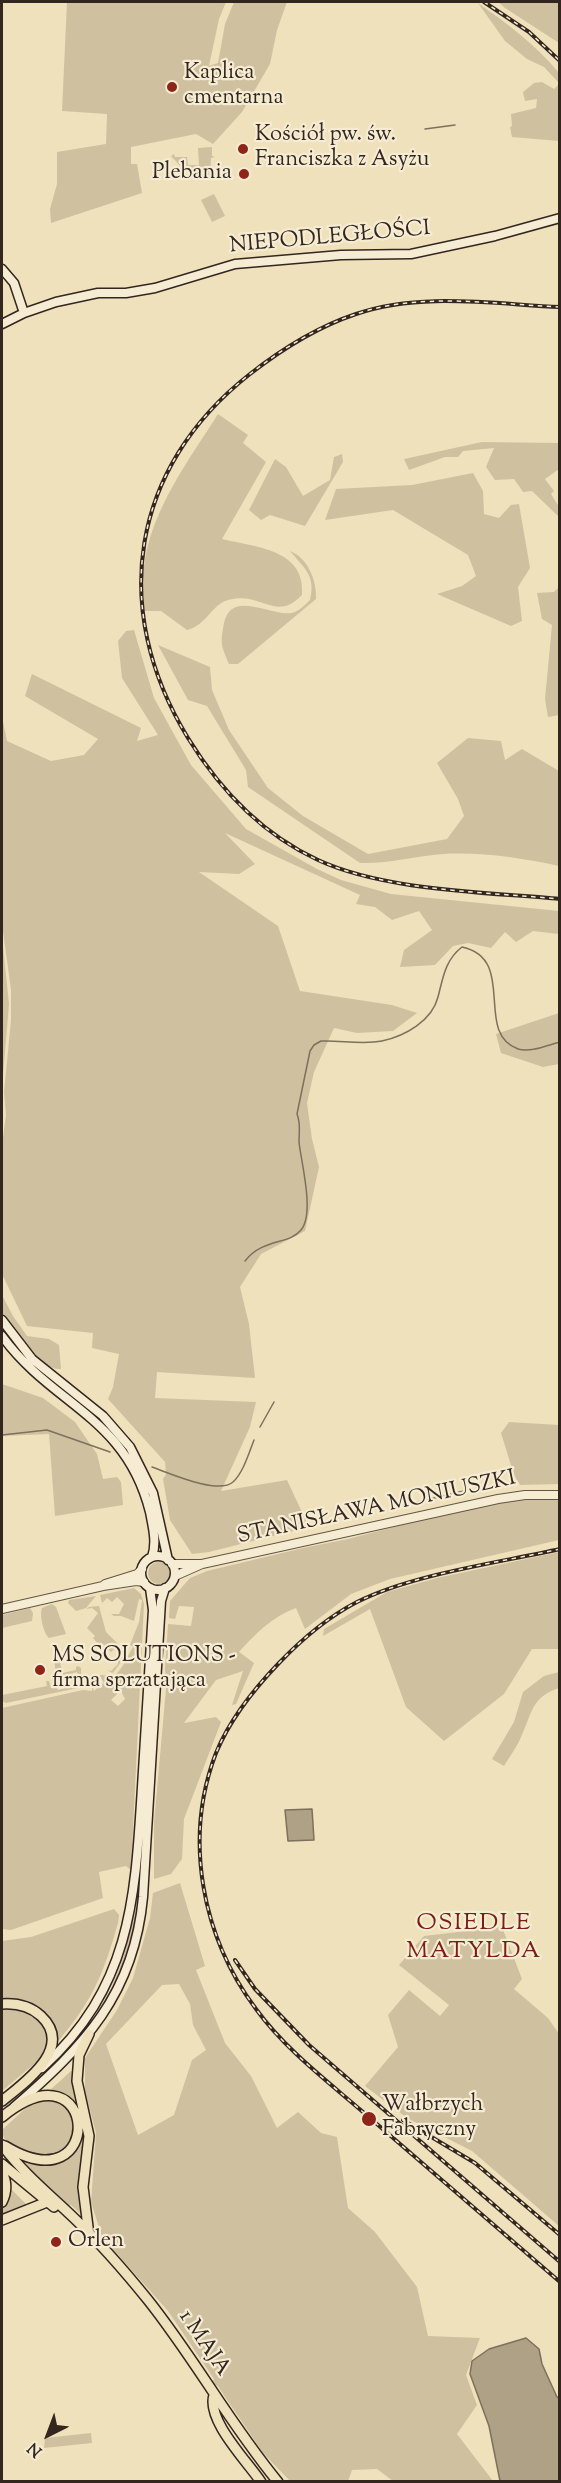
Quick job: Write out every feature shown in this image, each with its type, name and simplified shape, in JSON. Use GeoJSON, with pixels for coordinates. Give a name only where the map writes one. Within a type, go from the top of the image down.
{"type":"FeatureCollection","features":[{"type":"Feature","properties":{"kind":"main road","name":"NIEPODLEGŁOŚCI"},"geometry":{"type":"LineString","coordinates":[[2,324],[24,313],[84,296],[155,288],[235,264],[341,255],[411,254],[495,236],[560,218]]}},
{"type":"Feature","properties":{"kind":"main road"},"geometry":{"type":"LineString","coordinates":[[2,268],[14,283],[24,313]]}},
{"type":"Feature","properties":{"kind":"main road"},"geometry":{"type":"LineString","coordinates":[[2,1320],[32,1359],[103,1416],[130,1447],[153,1493],[175,1576],[165,1588],[156,1590],[147,1585]]}},
{"type":"Feature","properties":{"kind":"main road"},"geometry":{"type":"LineString","coordinates":[[2,1336],[32,1371],[98,1422],[124,1453],[139,1481],[150,1511],[154,1538],[152,1557]]}},
{"type":"Feature","properties":{"kind":"main road"},"geometry":{"type":"LineString","coordinates":[[2,2101],[37,2072],[74,2036],[93,2009],[108,1980],[129,1917],[137,1876],[153,1610],[142,1569],[152,1557],[162,1557],[170,1562]]}},
{"type":"Feature","properties":{"kind":"main road"},"geometry":{"type":"LineString","coordinates":[[5,2114],[68,2058],[89,2034],[121,1982],[136,1940],[141,1914],[161,1603],[165,1588]]}},
{"type":"Feature","properties":{"kind":"main road"},"geometry":{"type":"LineString","coordinates":[[2,2004],[25,2007],[34,2011],[47,2023],[52,2040],[50,2049],[37,2072]]}},
{"type":"Feature","properties":{"kind":"main road"},"geometry":{"type":"LineString","coordinates":[[88,2235],[83,2187],[88,2136],[77,2081],[79,2055],[89,2034]]}},
{"type":"Feature","properties":{"kind":"main road"},"geometry":{"type":"LineString","coordinates":[[2,2144],[29,2158],[48,2160],[67,2153],[79,2132],[78,2117],[73,2107],[56,2096],[43,2095],[5,2114]]}},
{"type":"Feature","properties":{"kind":"main road","name":"1 MAJA"},"geometry":{"type":"LineString","coordinates":[[2,2144],[20,2169],[75,2219],[147,2299],[174,2334],[241,2436],[278,2481]]}},
{"type":"Feature","properties":{"kind":"main road","name":"1 MAJA"},"geometry":{"type":"LineString","coordinates":[[2,2164],[88,2235]]}},
{"type":"Feature","properties":{"kind":"main road"},"geometry":{"type":"LineString","coordinates":[[2,2172],[6,2192],[2,2202]]}},
{"type":"Feature","properties":{"kind":"main road"},"geometry":{"type":"LineString","coordinates":[[2,2220],[47,2202]]}},
{"type":"Feature","properties":{"kind":"main road"},"geometry":{"type":"LineString","coordinates":[[214,2395],[212,2401],[220,2426],[261,2481]]}},
{"type":"Feature","properties":{"kind":"street","name":"STANISŁAWA MONIUSZKI"},"geometry":{"type":"LineString","coordinates":[[175,1576],[202,1564],[498,1499],[525,1495],[560,1495]]}},
{"type":"Feature","properties":{"kind":"street","name":"STANISŁAWA MONIUSZKI"},"geometry":{"type":"LineString","coordinates":[[170,1562],[202,1564]]}},
{"type":"Feature","properties":{"kind":"street"},"geometry":{"type":"LineString","coordinates":[[103,1586],[137,1574],[142,1569]]}},
{"type":"Feature","properties":{"kind":"street"},"geometry":{"type":"LineString","coordinates":[[2,1609],[103,1586],[136,1581],[147,1585]]}},
{"type":"Feature","properties":{"kind":"shaded area"},"geometry":{"type":"Polygon","coordinates":[[[67,2],[226,2],[219,19],[209,66],[218,63],[225,24],[234,2],[287,2],[277,30],[270,64],[242,112],[213,144],[196,134],[131,147],[131,164],[137,164],[142,193],[51,223],[50,209],[57,184],[57,152],[106,144],[107,114],[62,111],[67,2]]]}},
{"type":"Feature","properties":{"kind":"shaded area"},"geometry":{"type":"Polygon","coordinates":[[[498,2],[559,2],[559,43],[505,8],[498,2]]]}},
{"type":"Feature","properties":{"kind":"shaded area"},"geometry":{"type":"Polygon","coordinates":[[[478,3],[541,53],[559,73],[559,83],[544,67],[527,59],[505,41],[478,3]]]}},
{"type":"Feature","properties":{"kind":"shaded area"},"geometry":{"type":"Polygon","coordinates":[[[542,82],[554,89],[559,84],[559,141],[512,137],[511,114],[536,108],[537,99],[525,101],[523,92],[534,83],[542,82]]]}},
{"type":"Feature","properties":{"kind":"shaded area"},"geometry":{"type":"Polygon","coordinates":[[[212,147],[212,156],[215,157],[211,158],[210,179],[184,170],[171,156],[174,154],[175,157],[187,157],[188,165],[199,165],[198,148],[212,147]]]}},
{"type":"Feature","properties":{"kind":"shaded area"},"geometry":{"type":"Polygon","coordinates":[[[214,194],[225,216],[212,222],[201,200],[214,194]]]}},
{"type":"Feature","properties":{"kind":"shaded area"},"geometry":{"type":"Polygon","coordinates":[[[218,414],[248,435],[243,443],[266,462],[222,539],[263,548],[287,559],[296,568],[301,580],[302,595],[292,603],[276,607],[250,599],[228,600],[222,602],[194,628],[187,630],[161,611],[144,611],[144,566],[154,525],[163,505],[218,414]]]}},
{"type":"Feature","properties":{"kind":"shaded area"},"geometry":{"type":"Polygon","coordinates":[[[482,442],[559,443],[559,469],[545,479],[554,491],[551,494],[559,507],[559,517],[532,491],[523,492],[514,479],[495,480],[486,467],[494,448],[463,451],[458,457],[445,457],[409,470],[404,459],[482,442]]]}},
{"type":"Feature","properties":{"kind":"shaded area"},"geometry":{"type":"Polygon","coordinates":[[[342,454],[343,462],[305,526],[270,515],[261,520],[249,510],[275,459],[286,467],[303,496],[330,480],[334,457],[342,454]]]}},
{"type":"Feature","properties":{"kind":"shaded area"},"geometry":{"type":"Polygon","coordinates":[[[473,473],[483,491],[484,514],[499,518],[511,505],[519,504],[530,568],[518,587],[522,621],[511,626],[437,594],[462,586],[476,576],[468,555],[393,510],[325,520],[336,489],[412,485],[473,473]]]}},
{"type":"Feature","properties":{"kind":"shaded area"},"geometry":{"type":"Polygon","coordinates":[[[290,551],[302,559],[310,571],[315,585],[316,599],[238,664],[229,664],[222,640],[224,623],[229,613],[236,607],[255,607],[287,613],[295,612],[310,600],[312,585],[308,573],[290,551]]]}},
{"type":"Feature","properties":{"kind":"shaded area"},"geometry":{"type":"Polygon","coordinates":[[[559,587],[559,715],[548,717],[545,699],[552,625],[542,619],[537,593],[554,592],[559,587]]]}},
{"type":"Feature","properties":{"kind":"shaded area"},"geometry":{"type":"Polygon","coordinates":[[[134,630],[154,698],[191,765],[246,829],[341,880],[391,894],[559,911],[559,934],[533,931],[516,942],[505,932],[491,948],[468,943],[453,946],[435,965],[400,967],[404,950],[432,930],[419,911],[392,920],[375,907],[356,904],[360,895],[225,833],[255,864],[239,874],[199,872],[278,926],[300,991],[392,1005],[417,1013],[393,1031],[357,1033],[334,1028],[314,1072],[307,1103],[319,1167],[305,1231],[261,1254],[240,1287],[249,1324],[255,1378],[157,1372],[155,1398],[256,1402],[250,1427],[221,1491],[287,1480],[309,1527],[209,1552],[192,1554],[170,1520],[163,1479],[166,1474],[165,1462],[108,1399],[113,1387],[119,1354],[92,1348],[93,1333],[27,1326],[2,1274],[2,1145],[6,1115],[4,1092],[11,1020],[11,990],[2,924],[2,716],[7,741],[51,761],[84,755],[98,739],[25,696],[32,674],[141,728],[137,741],[158,735],[122,678],[118,641],[126,631],[134,630]]]}},
{"type":"Feature","properties":{"kind":"shaded area"},"geometry":{"type":"Polygon","coordinates":[[[158,645],[210,667],[212,690],[229,730],[268,788],[303,816],[368,854],[447,839],[464,816],[458,799],[437,763],[468,738],[501,741],[505,760],[522,749],[559,771],[559,866],[502,856],[473,854],[433,855],[360,863],[248,787],[246,770],[207,706],[188,700],[158,645]]]}},
{"type":"Feature","properties":{"kind":"shaded area"},"geometry":{"type":"Polygon","coordinates":[[[2,937],[9,1004],[2,1088],[2,937]]]}},
{"type":"Feature","properties":{"kind":"shaded area"},"geometry":{"type":"Polygon","coordinates":[[[559,1013],[559,1064],[543,1067],[501,1053],[496,1034],[559,1013]]]}},
{"type":"Feature","properties":{"kind":"shaded area"},"geometry":{"type":"Polygon","coordinates":[[[2,1295],[27,1336],[49,1339],[59,1345],[61,1369],[45,1364],[19,1339],[2,1312],[2,1295]]]}},
{"type":"Feature","properties":{"kind":"shaded area"},"geometry":{"type":"Polygon","coordinates":[[[2,1384],[43,1398],[75,1422],[97,1454],[103,1479],[117,1477],[121,1482],[123,1505],[55,1516],[49,1434],[2,1436],[2,1384]]]}},
{"type":"Feature","properties":{"kind":"shaded area"},"geometry":{"type":"Polygon","coordinates":[[[509,1422],[559,1425],[559,1484],[520,1485],[514,1475],[501,1433],[509,1422]]]}},
{"type":"Feature","properties":{"kind":"shaded area"},"geometry":{"type":"Polygon","coordinates":[[[559,1498],[559,1540],[390,1579],[351,1594],[305,1629],[296,1608],[272,1621],[258,1632],[239,1652],[254,1663],[236,1704],[232,1705],[243,1671],[216,1680],[184,1723],[216,1717],[221,1722],[184,1819],[182,1859],[171,1874],[154,1879],[154,1823],[166,1689],[168,1624],[191,1626],[194,1607],[179,1606],[175,1619],[169,1618],[170,1601],[190,1578],[207,1571],[348,1539],[451,1512],[515,1499],[559,1498]]]}},
{"type":"Feature","properties":{"kind":"shaded area"},"geometry":{"type":"Polygon","coordinates":[[[559,1552],[559,1649],[532,1649],[504,1694],[444,1741],[406,1707],[370,1609],[323,1636],[324,1629],[387,1592],[437,1578],[559,1552]]]}},
{"type":"Feature","properties":{"kind":"shaded area"},"geometry":{"type":"Polygon","coordinates":[[[159,1562],[167,1565],[170,1573],[167,1581],[159,1584],[151,1581],[148,1573],[151,1565],[159,1562]]]}},
{"type":"Feature","properties":{"kind":"shaded area"},"geometry":{"type":"Polygon","coordinates":[[[134,1588],[141,1594],[144,1604],[131,1870],[126,1866],[99,1872],[103,1898],[11,1930],[2,1929],[2,1708],[83,1690],[92,1691],[92,1684],[94,1691],[104,1683],[100,1676],[97,1676],[101,1675],[109,1677],[114,1682],[117,1694],[111,1700],[118,1706],[125,1699],[114,1677],[133,1647],[130,1645],[139,1622],[142,1600],[139,1599],[134,1621],[111,1614],[119,1614],[124,1604],[117,1597],[112,1602],[107,1598],[102,1603],[100,1595],[134,1588]]]}},
{"type":"Feature","properties":{"kind":"shaded area"},"geometry":{"type":"Polygon","coordinates":[[[96,1596],[86,1608],[76,1611],[68,1603],[69,1600],[96,1596]]]}},
{"type":"Feature","properties":{"kind":"shaded area"},"geometry":{"type":"Polygon","coordinates":[[[52,1604],[56,1607],[66,1634],[49,1638],[42,1624],[41,1611],[42,1608],[52,1604]]]}},
{"type":"Feature","properties":{"kind":"shaded area"},"geometry":{"type":"Polygon","coordinates":[[[99,1606],[106,1632],[124,1650],[121,1662],[113,1673],[106,1670],[111,1671],[118,1664],[118,1653],[114,1649],[111,1652],[103,1644],[99,1645],[93,1638],[95,1636],[87,1628],[98,1613],[92,1608],[86,1609],[99,1606]]]}},
{"type":"Feature","properties":{"kind":"shaded area"},"geometry":{"type":"Polygon","coordinates":[[[30,1608],[33,1613],[32,1621],[2,1628],[2,1615],[30,1608]]]}},
{"type":"Feature","properties":{"kind":"shaded area"},"geometry":{"type":"Polygon","coordinates":[[[76,1655],[76,1662],[73,1659],[60,1662],[62,1672],[57,1674],[76,1670],[78,1666],[81,1668],[81,1674],[78,1676],[77,1672],[63,1676],[64,1680],[59,1679],[57,1677],[54,1661],[76,1655]]]}},
{"type":"Feature","properties":{"kind":"shaded area"},"geometry":{"type":"Polygon","coordinates":[[[559,1672],[559,1688],[538,1701],[518,1744],[504,1766],[492,1759],[514,1722],[523,1692],[544,1676],[559,1672]]]}},
{"type":"Feature","properties":{"kind":"shaded area"},"geometry":{"type":"Polygon","coordinates":[[[79,1680],[85,1682],[83,1687],[6,1703],[2,1701],[2,1695],[47,1686],[46,1681],[49,1681],[51,1688],[57,1687],[58,1690],[80,1684],[79,1680]]]}},
{"type":"Feature","properties":{"kind":"shaded area"},"geometry":{"type":"Polygon","coordinates":[[[312,1809],[314,1840],[288,1841],[285,1810],[312,1809]]]}},
{"type":"Feature","properties":{"kind":"shaded area"},"geometry":{"type":"Polygon","coordinates":[[[180,1883],[205,1966],[196,1970],[225,2043],[251,2076],[277,2128],[298,2112],[321,2133],[337,2137],[348,2208],[375,2232],[417,2287],[428,2336],[480,2338],[466,2375],[477,2405],[457,2434],[493,2481],[393,2481],[377,2469],[352,2470],[348,2481],[290,2481],[263,2453],[217,2385],[212,2382],[214,2379],[168,2311],[102,2237],[91,2202],[96,2133],[85,2092],[85,2058],[117,2010],[133,1978],[150,1918],[153,1893],[180,1883]],[[179,1984],[162,1985],[106,2044],[138,2135],[174,2115],[192,2060],[206,2050],[193,2025],[190,2004],[179,1984]]]}},
{"type":"Feature","properties":{"kind":"shaded area"},"geometry":{"type":"Polygon","coordinates":[[[138,1901],[132,1936],[110,1993],[95,2018],[62,2056],[96,2015],[111,1989],[123,1959],[138,1901]]]}},
{"type":"Feature","properties":{"kind":"shaded area"},"geometry":{"type":"Polygon","coordinates":[[[114,1909],[119,1915],[118,1923],[101,1974],[78,2017],[54,2046],[48,2020],[2,2002],[2,1941],[31,1937],[114,1909]]]}},
{"type":"Feature","properties":{"kind":"shaded area"},"geometry":{"type":"Polygon","coordinates":[[[502,1927],[522,1979],[514,1989],[548,2018],[559,2034],[559,2226],[472,2151],[407,2118],[365,2086],[398,2047],[388,2015],[409,1990],[440,2016],[449,2005],[399,1965],[424,1936],[502,1927]]]}},
{"type":"Feature","properties":{"kind":"shaded area"},"geometry":{"type":"Polygon","coordinates":[[[2,2007],[20,2008],[38,2017],[46,2027],[49,2042],[40,2059],[2,2091],[2,2007]]]}},
{"type":"Feature","properties":{"kind":"shaded area"},"geometry":{"type":"Polygon","coordinates":[[[60,2059],[56,2063],[7,2107],[5,2105],[60,2059]]]}},
{"type":"Feature","properties":{"kind":"shaded area"},"geometry":{"type":"Polygon","coordinates":[[[71,2071],[74,2073],[85,2128],[85,2218],[71,2205],[68,2206],[56,2197],[18,2158],[39,2163],[75,2148],[81,2128],[79,2112],[67,2100],[48,2092],[71,2071]]]}},
{"type":"Feature","properties":{"kind":"shaded area"},"geometry":{"type":"Polygon","coordinates":[[[40,2100],[62,2101],[75,2119],[72,2142],[63,2150],[52,2155],[25,2153],[5,2140],[2,2130],[29,2105],[40,2100]]]}},
{"type":"Feature","properties":{"kind":"shaded area"},"geometry":{"type":"Polygon","coordinates":[[[8,2186],[27,2205],[2,2216],[3,2205],[8,2186]]]}},
{"type":"Feature","properties":{"kind":"shaded area"},"geometry":{"type":"Polygon","coordinates":[[[526,2338],[539,2349],[542,2364],[559,2398],[559,2481],[500,2481],[489,2426],[470,2374],[472,2361],[489,2349],[526,2338]]]}},
{"type":"Feature","properties":{"kind":"shaded area"},"geometry":{"type":"Polygon","coordinates":[[[91,2433],[92,2443],[44,2448],[45,2438],[91,2433]]]}},
{"type":"Feature","properties":{"kind":"waterway"},"geometry":{"type":"LineString","coordinates":[[425,129],[455,125]]}},
{"type":"Feature","properties":{"kind":"waterway"},"geometry":{"type":"LineString","coordinates":[[245,1261],[267,1245],[296,1235],[305,1222],[307,1200],[297,1114],[310,1051],[314,1045],[321,1041],[367,1043],[382,1041],[416,1026],[435,1006],[448,964],[462,947],[479,954],[488,966],[498,1028],[505,1041],[523,1050],[560,1042]]}},
{"type":"Feature","properties":{"kind":"waterway"},"geometry":{"type":"LineString","coordinates":[[260,1427],[274,1402]]}},
{"type":"Feature","properties":{"kind":"waterway"},"geometry":{"type":"LineString","coordinates":[[2,1435],[47,1430],[110,1452]]}},
{"type":"Feature","properties":{"kind":"waterway"},"geometry":{"type":"LineString","coordinates":[[152,1467],[205,1485],[226,1485],[233,1482],[240,1473],[254,1440]]}},
{"type":"Feature","properties":{"kind":"waterway"},"geometry":{"type":"LineString","coordinates":[[392,1508],[472,1489]]}},
{"type":"Feature","properties":{"kind":"railway"},"geometry":{"type":"LineString","coordinates":[[484,2],[529,32],[560,61]]}},
{"type":"Feature","properties":{"kind":"railway"},"geometry":{"type":"LineString","coordinates":[[560,307],[457,301],[405,303],[380,307],[327,325],[275,356],[250,374],[210,411],[179,452],[157,496],[144,543],[141,591],[147,640],[163,689],[188,738],[228,793],[261,824],[318,860],[374,878],[469,892],[560,899]]}},
{"type":"Feature","properties":{"kind":"railway"},"geometry":{"type":"LineString","coordinates":[[560,1549],[429,1577],[379,1592],[346,1608],[306,1637],[252,1694],[235,1716],[222,1740],[206,1786],[201,1819],[200,1853],[203,1886],[222,1951],[237,1981],[267,2024],[321,2076],[560,2282]]}},
{"type":"Feature","properties":{"kind":"railway"},"geometry":{"type":"LineString","coordinates":[[235,1960],[255,1989],[309,2045],[560,2262]]}},
{"type":"Feature","properties":{"kind":"railway"},"geometry":{"type":"LineString","coordinates":[[403,2120],[475,2163],[560,2235]]}},
{"type":"Feature","properties":{"kind":"place","name":"Kaplica cmentarna"},"geometry":{"type":"Point","coordinates":[172,87]}},
{"type":"Feature","properties":{"kind":"place","name":"Kościół pw. św. Franciszka z Asyżu"},"geometry":{"type":"Point","coordinates":[243,149]}},
{"type":"Feature","properties":{"kind":"place","name":"Plebania"},"geometry":{"type":"Point","coordinates":[244,174]}},
{"type":"Feature","properties":{"kind":"place","name":"MS SOLUTIONS - firma sprzatająca"},"geometry":{"type":"Point","coordinates":[40,1670]}},
{"type":"Feature","properties":{"kind":"place","name":"Wałbrzych Fabryczny"},"geometry":{"type":"Point","coordinates":[369,2119]}},
{"type":"Feature","properties":{"kind":"place","name":"Orlen"},"geometry":{"type":"Point","coordinates":[56,2242]}},
{"type":"Feature","properties":{"kind":"district","name":"OSIEDLE MATYLDA"},"geometry":{"type":"Point","coordinates":[474,1939]}}]}
